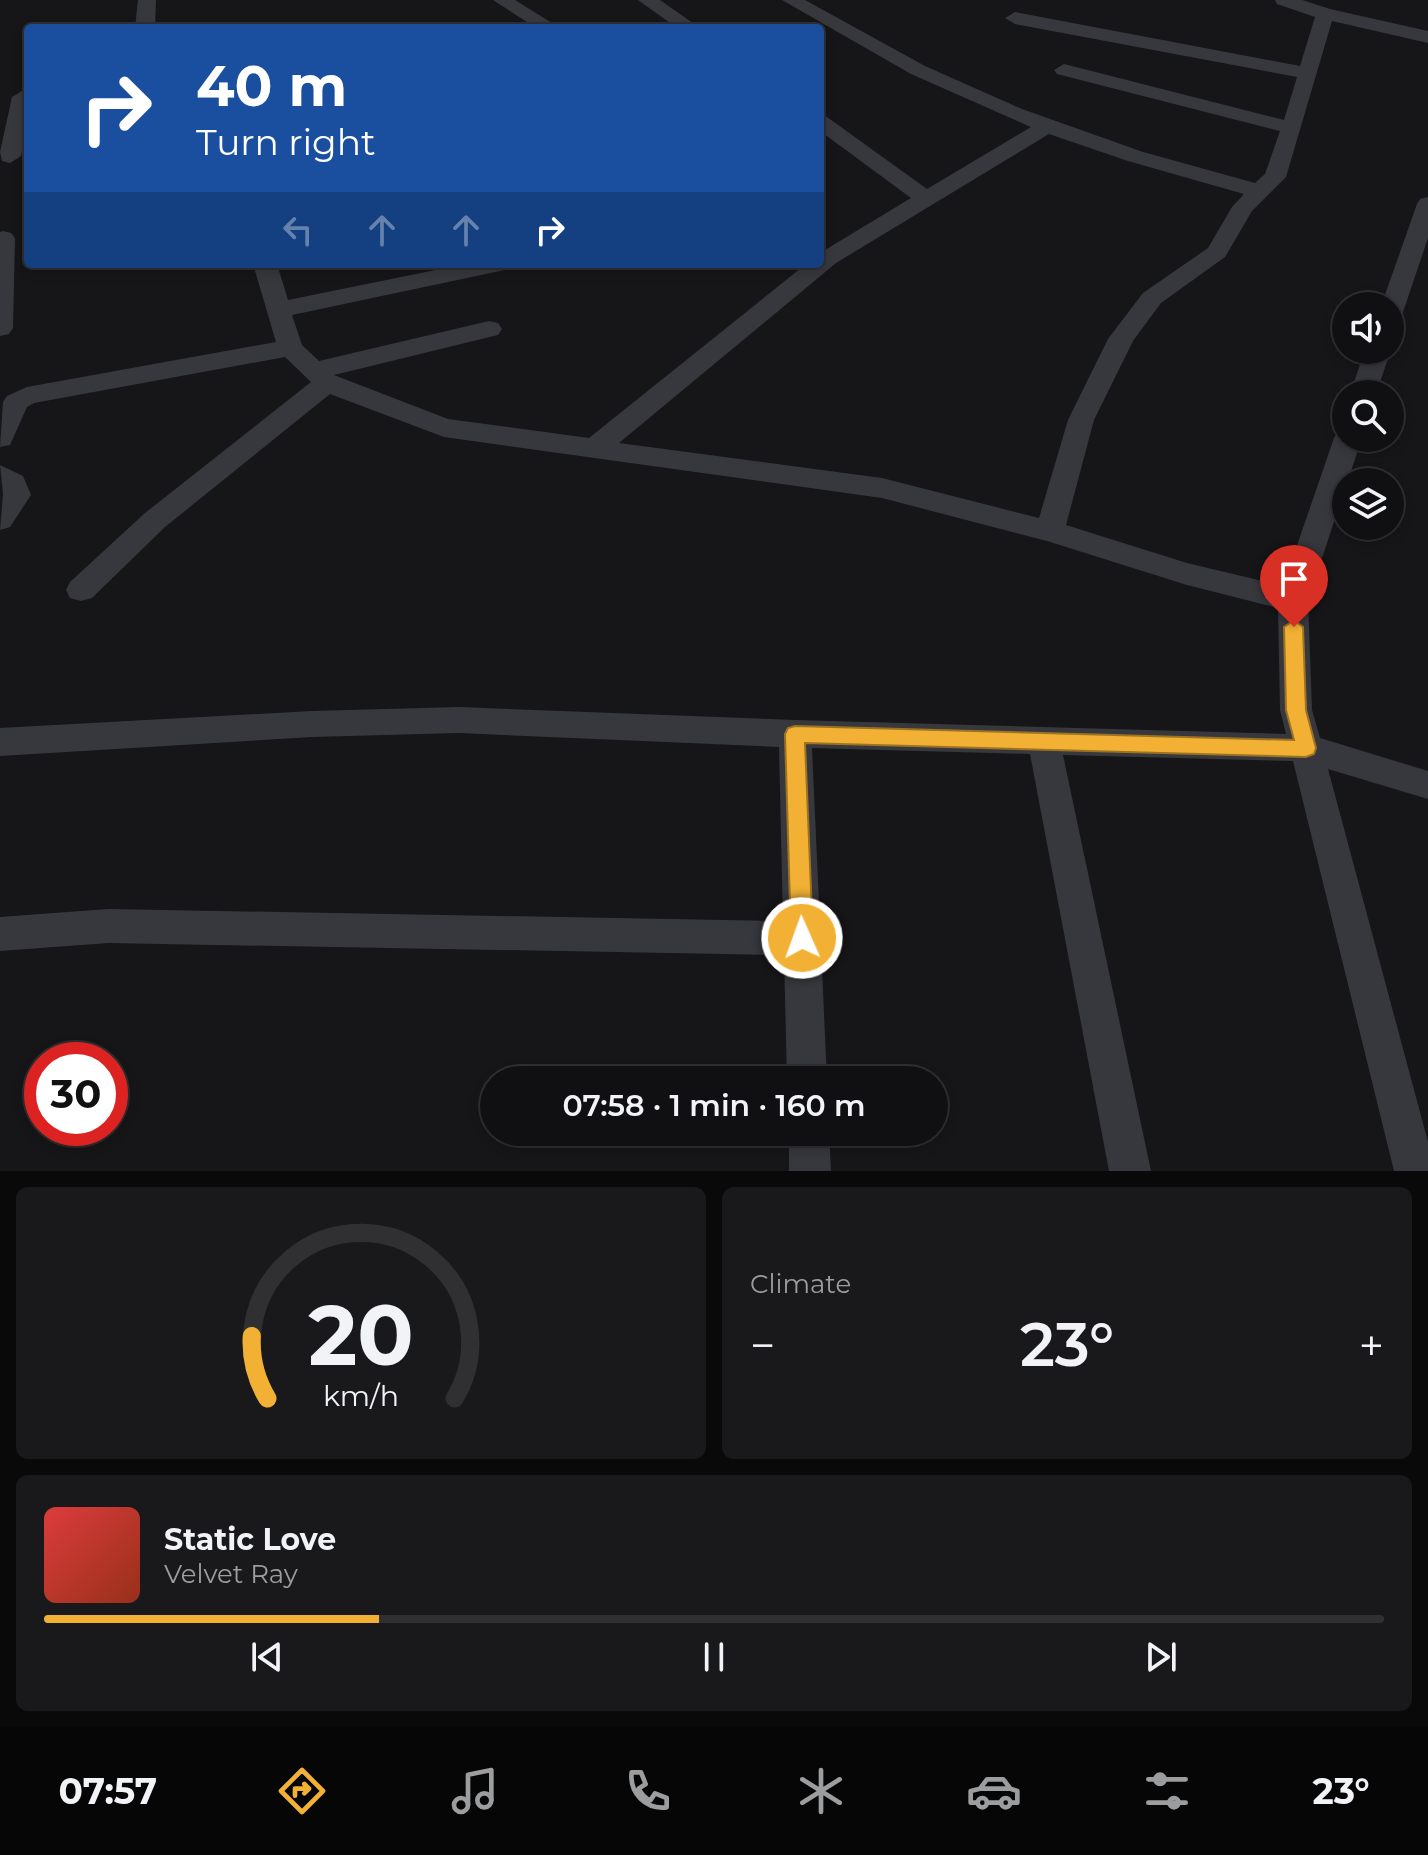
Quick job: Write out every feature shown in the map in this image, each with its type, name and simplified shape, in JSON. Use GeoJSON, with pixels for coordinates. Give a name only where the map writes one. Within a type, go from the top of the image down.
{"type":"FeatureCollection","features":[{"type":"Feature","properties":{"kind":"street"},"geometry":{"type":"LineString","coordinates":[[145,24],[147,0]]}},
{"type":"Feature","properties":{"kind":"street"},"geometry":{"type":"LineString","coordinates":[[502,0],[543,24]]}},
{"type":"Feature","properties":{"kind":"street"},"geometry":{"type":"LineString","coordinates":[[647,0],[684,24]]}},
{"type":"Feature","properties":{"kind":"street"},"geometry":{"type":"LineString","coordinates":[[791,0],[934,79],[1047,126],[1169,168],[1259,191]]}},
{"type":"Feature","properties":{"kind":"street"},"geometry":{"type":"LineString","coordinates":[[1284,0],[1325,14],[1428,37]]}},
{"type":"Feature","properties":{"kind":"street"},"geometry":{"type":"LineString","coordinates":[[1050,531],[1081,420],[1121,339],[1152,298],[1217,252],[1243,207],[1275,177],[1325,14]]}},
{"type":"Feature","properties":{"kind":"street"},"geometry":{"type":"LineString","coordinates":[[1015,18],[1305,73]]}},
{"type":"Feature","properties":{"kind":"street"},"geometry":{"type":"LineString","coordinates":[[1064,70],[1292,128]]}},
{"type":"Feature","properties":{"kind":"street"},"geometry":{"type":"LineString","coordinates":[[0,100],[24,96]]}},
{"type":"Feature","properties":{"kind":"street"},"geometry":{"type":"LineString","coordinates":[[10,156],[24,100]]}},
{"type":"Feature","properties":{"kind":"street"},"geometry":{"type":"LineString","coordinates":[[824,124],[926,199]]}},
{"type":"Feature","properties":{"kind":"street"},"geometry":{"type":"LineString","coordinates":[[824,260],[1047,126]]}},
{"type":"Feature","properties":{"kind":"street"},"geometry":{"type":"LineString","coordinates":[[1398,292],[1428,204]]}},
{"type":"Feature","properties":{"kind":"street"},"geometry":{"type":"LineString","coordinates":[[0,328],[10,237]]}},
{"type":"Feature","properties":{"kind":"street"},"geometry":{"type":"LineString","coordinates":[[266,268],[290,348],[321,377],[444,428],[882,488],[1050,531],[1187,574],[1293,600]]}},
{"type":"Feature","properties":{"kind":"street"},"geometry":{"type":"LineString","coordinates":[[278,310],[481,268]]}},
{"type":"Feature","properties":{"kind":"street"},"geometry":{"type":"LineString","coordinates":[[595,448],[803,269]]}},
{"type":"Feature","properties":{"kind":"street"},"geometry":{"type":"LineString","coordinates":[[81,590],[155,520],[321,377],[489,329]]}},
{"type":"Feature","properties":{"kind":"street"},"geometry":{"type":"LineString","coordinates":[[0,438],[16,402],[27,396],[290,348]]}},
{"type":"Feature","properties":{"kind":"street"},"geometry":{"type":"LineString","coordinates":[[1343,452],[1293,600],[1296,710],[1321,817],[1415,1171]]}},
{"type":"Feature","properties":{"kind":"street"},"geometry":{"type":"LineString","coordinates":[[0,475],[13,483],[17,495],[0,520]]}},
{"type":"Feature","properties":{"kind":"street"},"geometry":{"type":"LineString","coordinates":[[0,742],[312,724],[459,720],[795,734],[1306,748],[1428,785]]}},
{"type":"Feature","properties":{"kind":"street"},"geometry":{"type":"LineString","coordinates":[[795,734],[807,1066]]}},
{"type":"Feature","properties":{"kind":"street"},"geometry":{"type":"LineString","coordinates":[[1044,742],[1130,1171]]}},
{"type":"Feature","properties":{"kind":"street"},"geometry":{"type":"LineString","coordinates":[[0,934],[108,926],[802,938]]}},
{"type":"Feature","properties":{"kind":"street"},"geometry":{"type":"LineString","coordinates":[[809,1146],[810,1171]]}},
{"type":"Feature","properties":{"kind":"route"},"geometry":{"type":"LineString","coordinates":[[802,938],[795,734],[1306,748],[1296,710],[1294,627]]}}]}
